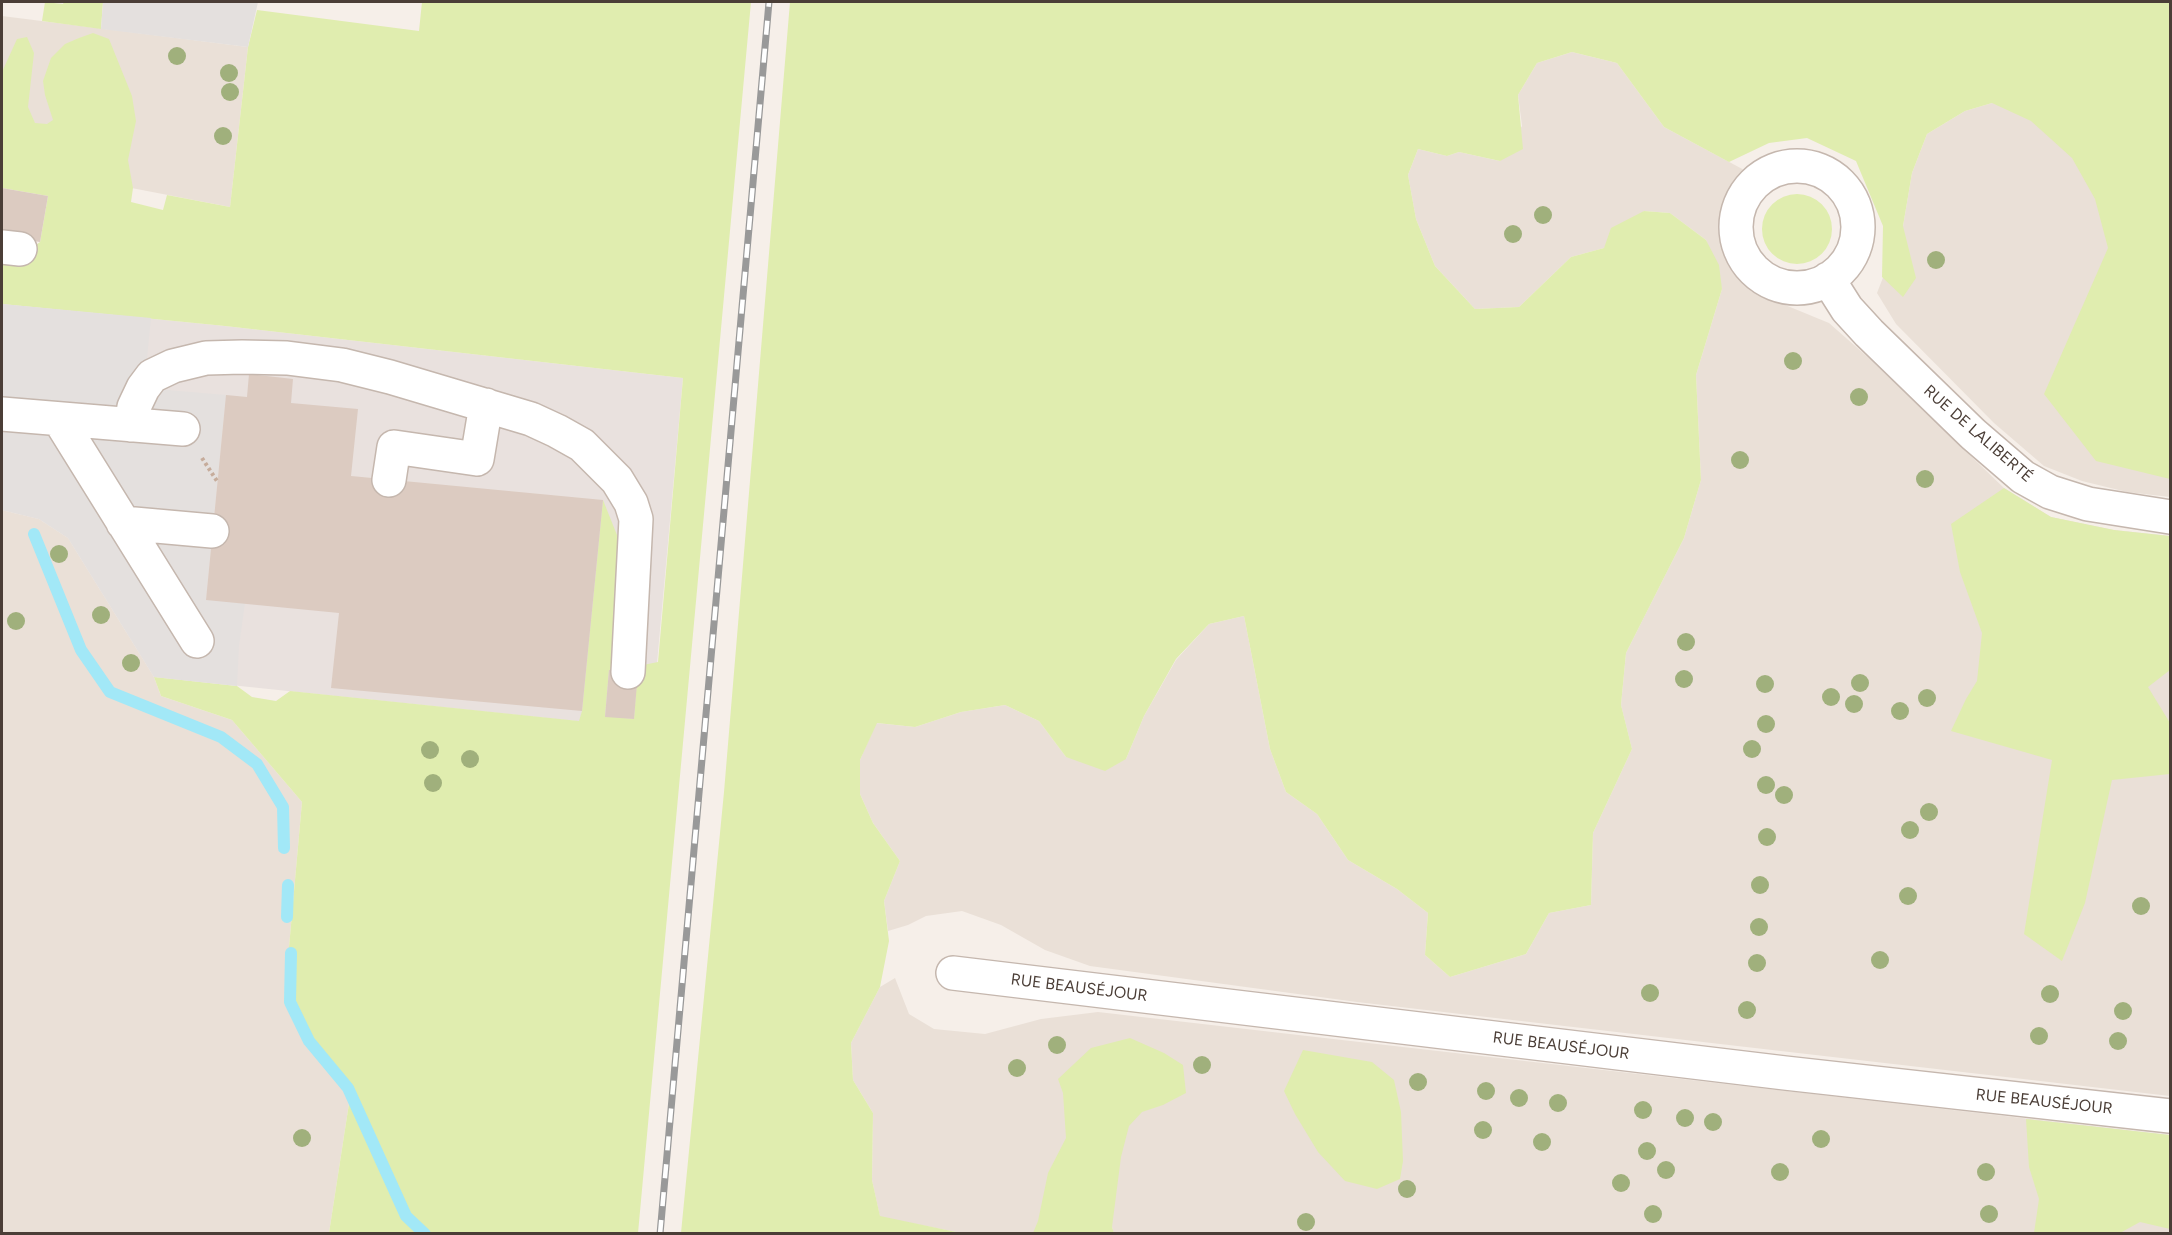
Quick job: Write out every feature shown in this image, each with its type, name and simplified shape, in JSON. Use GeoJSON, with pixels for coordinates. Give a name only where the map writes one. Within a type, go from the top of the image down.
{"type":"FeatureCollection","features":[{"type":"Feature","properties":{"kind":"street","name":"RUE DE LALIBERTÉ"},"geometry":{"type":"LineString","coordinates":[[1828,279],[1847,309],[1869,333],[1973,434],[2023,477],[2050,492],[2088,504],[2170,517]]}},
{"type":"Feature","properties":{"kind":"street"},"geometry":{"type":"LineString","coordinates":[[131,425],[134,407],[152,376],[173,366],[206,358],[287,358],[342,365],[531,419],[582,445],[617,480],[631,503],[636,519],[628,672]]}},
{"type":"Feature","properties":{"kind":"street"},"geometry":{"type":"LineString","coordinates":[[389,480],[394,447],[477,459],[486,405]]}},
{"type":"Feature","properties":{"kind":"street"},"geometry":{"type":"LineString","coordinates":[[2,414],[183,429]]}},
{"type":"Feature","properties":{"kind":"street"},"geometry":{"type":"LineString","coordinates":[[59,419],[197,641]]}},
{"type":"Feature","properties":{"kind":"street"},"geometry":{"type":"LineString","coordinates":[[123,523],[212,531]]}},
{"type":"Feature","properties":{"kind":"street","name":"RUE BEAUSÉJOUR"},"geometry":{"type":"LineString","coordinates":[[953,973],[1773,1072],[2170,1116]]}},
{"type":"Feature","properties":{"kind":"shaded area"},"geometry":{"type":"Polygon","coordinates":[[[103,2],[258,2],[248,47],[101,29],[103,2]]]}},
{"type":"Feature","properties":{"kind":"shaded area"},"geometry":{"type":"Polygon","coordinates":[[[2,16],[248,47],[230,207],[2,163],[2,16]]]}},
{"type":"Feature","properties":{"kind":"shaded area"},"geometry":{"type":"Polygon","coordinates":[[[1572,52],[1617,63],[1664,127],[1746,171],[1726,197],[1722,225],[1729,260],[1751,291],[1829,323],[1871,360],[2004,488],[2051,517],[2114,530],[2170,536],[2170,1096],[1357,1002],[1090,966],[1045,950],[1001,925],[962,911],[926,916],[888,931],[884,901],[900,861],[873,823],[860,794],[860,760],[876,723],[915,727],[961,712],[1005,705],[1039,721],[1066,757],[1126,759],[1144,716],[1176,660],[1209,624],[1244,616],[1270,749],[1286,792],[1317,814],[1348,860],[1397,889],[1428,913],[1425,955],[1450,977],[1526,954],[1549,913],[1591,905],[1593,833],[1632,749],[1621,705],[1626,653],[1684,538],[1701,480],[1696,375],[1722,289],[1706,240],[1670,213],[1644,211],[1604,248],[1571,257],[1519,307],[1475,309],[1435,266],[1416,219],[1408,175],[1418,149],[1447,156],[1459,152],[1500,161],[1522,126],[1518,95],[1537,63],[1572,52]]]}},
{"type":"Feature","properties":{"kind":"shaded area"},"geometry":{"type":"Polygon","coordinates":[[[1992,103],[2170,122],[2170,497],[2127,492],[2082,481],[2044,466],[1994,423],[1896,324],[1877,293],[1903,226],[1912,173],[1927,134],[1965,111],[1992,103]]]}},
{"type":"Feature","properties":{"kind":"shaded area"},"geometry":{"type":"Polygon","coordinates":[[[2,304],[225,326],[683,378],[651,729],[154,677],[68,538],[39,519],[2,510],[2,304]]]}},
{"type":"Feature","properties":{"kind":"shaded area"},"geometry":{"type":"Polygon","coordinates":[[[2,304],[151,318],[144,388],[226,395],[206,599],[245,603],[239,646],[237,686],[154,677],[68,538],[39,519],[2,510],[2,304]]]}},
{"type":"Feature","properties":{"kind":"shaded area"},"geometry":{"type":"Polygon","coordinates":[[[2,510],[39,519],[68,538],[154,677],[161,696],[232,720],[302,802],[284,1003],[350,1097],[329,1233],[2,1233],[2,510]]]}},
{"type":"Feature","properties":{"kind":"shaded area"},"geometry":{"type":"Polygon","coordinates":[[[895,978],[909,1014],[934,1029],[985,1034],[1041,1019],[1098,1012],[2170,1135],[2170,1233],[1114,1234],[1112,1227],[1077,1234],[961,1233],[880,1217],[872,1180],[873,1113],[853,1080],[851,1043],[880,987],[895,978]]]}},
{"type":"Feature","properties":{"kind":"green space"},"geometry":{"type":"Polygon","coordinates":[[[45,2],[63,4],[64,2],[103,2],[101,29],[42,21],[45,2]]]}},
{"type":"Feature","properties":{"kind":"green space"},"geometry":{"type":"Polygon","coordinates":[[[422,2],[751,2],[638,1233],[329,1233],[350,1097],[284,1003],[302,802],[232,720],[161,696],[154,677],[237,686],[252,697],[276,701],[290,691],[579,721],[582,711],[603,500],[621,545],[617,671],[609,670],[605,716],[634,719],[638,666],[658,662],[683,378],[225,326],[2,304],[2,256],[22,256],[40,242],[48,196],[2,188],[2,72],[17,39],[27,37],[34,53],[28,107],[35,123],[47,124],[53,120],[43,81],[51,58],[65,44],[93,33],[109,39],[132,96],[136,121],[128,160],[133,188],[131,202],[163,210],[167,195],[230,207],[248,47],[257,10],[419,31],[422,2]]]}},
{"type":"Feature","properties":{"kind":"green space"},"geometry":{"type":"Polygon","coordinates":[[[790,2],[2170,2],[2170,479],[2096,461],[2044,394],[2108,248],[2095,199],[2072,158],[2031,121],[1992,103],[1965,111],[1927,134],[1912,173],[1903,226],[1916,278],[1903,297],[1882,277],[1883,226],[1856,161],[1807,138],[1769,143],[1729,162],[1664,127],[1617,63],[1572,52],[1537,63],[1518,95],[1523,149],[1500,161],[1459,152],[1447,156],[1418,149],[1408,175],[1416,219],[1435,266],[1475,309],[1519,307],[1571,257],[1604,248],[1611,228],[1644,211],[1670,213],[1706,240],[1719,265],[1722,289],[1696,375],[1701,480],[1684,538],[1626,653],[1621,705],[1632,749],[1593,833],[1591,905],[1549,913],[1526,954],[1450,977],[1425,955],[1428,913],[1397,889],[1348,860],[1317,814],[1286,792],[1270,749],[1244,616],[1209,624],[1176,659],[1144,716],[1126,759],[1105,771],[1066,757],[1039,721],[1005,705],[961,712],[915,727],[877,723],[860,760],[860,794],[873,823],[900,861],[884,901],[889,941],[880,987],[851,1043],[853,1080],[873,1113],[872,1180],[880,1216],[961,1233],[681,1233],[724,792],[790,2]]]}},
{"type":"Feature","properties":{"kind":"green space"},"geometry":{"type":"Polygon","coordinates":[[[1797,194],[1810,197],[1822,204],[1829,216],[1832,229],[1829,242],[1822,254],[1810,261],[1797,264],[1784,261],[1772,254],[1765,242],[1762,229],[1765,216],[1772,204],[1784,197],[1797,194]]]}},
{"type":"Feature","properties":{"kind":"green space"},"geometry":{"type":"Polygon","coordinates":[[[2004,488],[2051,517],[2114,530],[2170,536],[2170,670],[2148,687],[2170,723],[2170,774],[2112,780],[2085,903],[2062,961],[2024,934],[2052,760],[1951,731],[1977,681],[1982,633],[1960,572],[1951,524],[2004,488]]]}},
{"type":"Feature","properties":{"kind":"green space"},"geometry":{"type":"Polygon","coordinates":[[[1130,1038],[1164,1053],[1183,1065],[1186,1093],[1163,1105],[1142,1112],[1129,1126],[1121,1157],[1112,1227],[1114,1233],[1033,1233],[1038,1221],[1048,1173],[1066,1138],[1063,1093],[1058,1079],[1091,1048],[1130,1038]]]}},
{"type":"Feature","properties":{"kind":"green space"},"geometry":{"type":"Polygon","coordinates":[[[1303,1050],[1372,1062],[1394,1080],[1401,1112],[1403,1161],[1400,1179],[1377,1189],[1345,1181],[1318,1152],[1284,1091],[1303,1050]]]}},
{"type":"Feature","properties":{"kind":"green space"},"geometry":{"type":"Polygon","coordinates":[[[2026,1119],[2170,1135],[2170,1229],[2140,1222],[2120,1233],[2034,1233],[2039,1199],[2029,1167],[2026,1119]]]}},
{"type":"Feature","properties":{"kind":"building"},"geometry":{"type":"Polygon","coordinates":[[[2,188],[48,196],[40,242],[2,236],[2,188]]]}},
{"type":"Feature","properties":{"kind":"building"},"geometry":{"type":"Polygon","coordinates":[[[249,374],[293,379],[291,403],[358,409],[351,476],[603,500],[582,711],[331,688],[339,613],[206,600],[226,395],[247,397],[249,374]]]}},
{"type":"Feature","properties":{"kind":"building"},"geometry":{"type":"Polygon","coordinates":[[[609,670],[638,672],[634,719],[605,717],[609,670]]]}},
{"type":"Feature","properties":{"kind":"waterway"},"geometry":{"type":"LineString","coordinates":[[34,534],[81,650],[110,692],[221,737],[257,764],[283,807],[284,848]]}},
{"type":"Feature","properties":{"kind":"waterway"},"geometry":{"type":"LineString","coordinates":[[287,917],[288,885]]}},
{"type":"Feature","properties":{"kind":"waterway"},"geometry":{"type":"LineString","coordinates":[[291,953],[290,1002],[309,1041],[348,1088],[406,1216],[425,1234]]}},
{"type":"Feature","properties":{"kind":"railway"},"geometry":{"type":"LineString","coordinates":[[660,1234],[769,2]]}}]}
